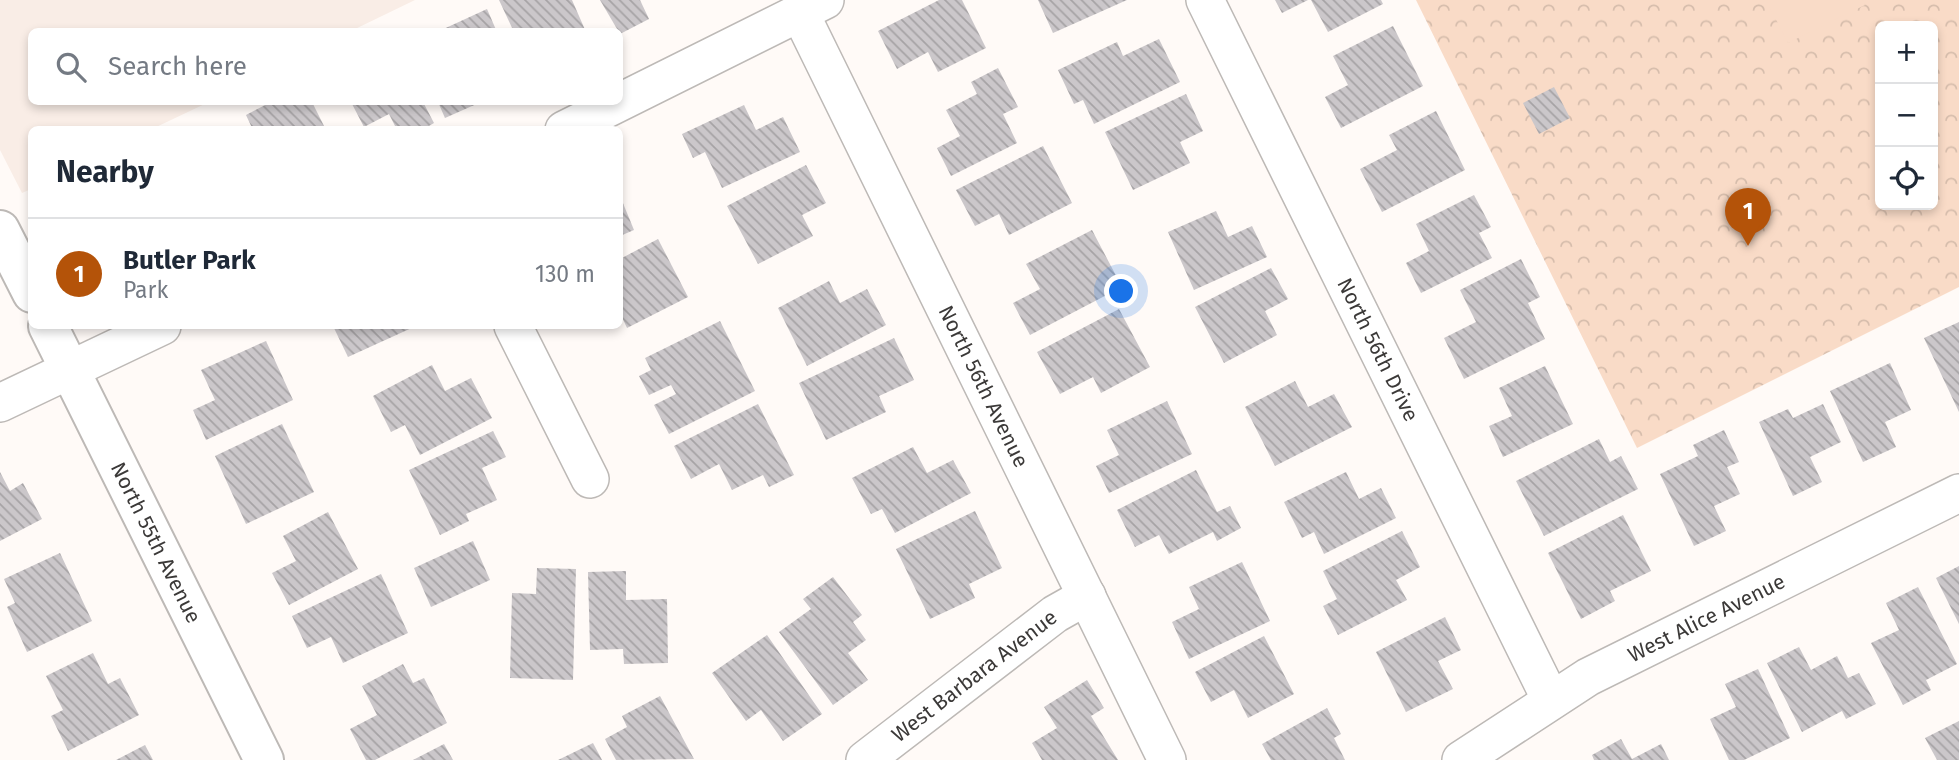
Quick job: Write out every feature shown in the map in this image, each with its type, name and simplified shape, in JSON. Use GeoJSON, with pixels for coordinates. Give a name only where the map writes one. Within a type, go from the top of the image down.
{"type":"FeatureCollection","features":[{"type":"Feature","properties":{"kind":"street","name":"North 56th Drive"},"geometry":{"type":"LineString","coordinates":[[1205,0],[1551,700]]}},
{"type":"Feature","properties":{"kind":"street"},"geometry":{"type":"LineString","coordinates":[[623,100],[812,6]]}},
{"type":"Feature","properties":{"kind":"street","name":"North 56th Avenue"},"geometry":{"type":"LineString","coordinates":[[812,6],[1087,596],[1167,760]]}},
{"type":"Feature","properties":{"kind":"street"},"geometry":{"type":"LineString","coordinates":[[572,126],[614,105]]}},
{"type":"Feature","properties":{"kind":"street"},"geometry":{"type":"LineString","coordinates":[[0,230],[28,285]]}},
{"type":"Feature","properties":{"kind":"street","name":"North 55th Avenue"},"geometry":{"type":"LineString","coordinates":[[50,329],[264,760]]}},
{"type":"Feature","properties":{"kind":"street"},"geometry":{"type":"LineString","coordinates":[[0,403],[156,329]]}},
{"type":"Feature","properties":{"kind":"street"},"geometry":{"type":"LineString","coordinates":[[514,329],[590,480]]}},
{"type":"Feature","properties":{"kind":"street","name":"West Alice Avenue"},"geometry":{"type":"LineString","coordinates":[[1461,760],[1551,700],[1671,634],[1959,493]]}},
{"type":"Feature","properties":{"kind":"street","name":"West Barbara Avenue"},"geometry":{"type":"LineString","coordinates":[[865,760],[1055,614],[1087,596]]}},
{"type":"Feature","properties":{"kind":"shaded area"},"geometry":{"type":"Polygon","coordinates":[[[0,0],[415,0],[357,28],[28,28],[28,105],[203,105],[158,126],[28,126],[28,190],[22,193],[0,150],[0,0]]]}},
{"type":"Feature","properties":{"kind":"green space"},"geometry":{"type":"Polygon","coordinates":[[[1416,0],[1959,0],[1959,287],[1637,448],[1416,0]]]}},
{"type":"Feature","properties":{"kind":"green space"},"geometry":{"type":"Polygon","coordinates":[[[1766,0],[1862,0],[1865,5],[1788,43],[1766,0]]]}},
{"type":"Feature","properties":{"kind":"building"},"geometry":{"type":"Polygon","coordinates":[[[499,0],[572,0],[584,28],[512,28],[499,0]]]}},
{"type":"Feature","properties":{"kind":"building"},"geometry":{"type":"Polygon","coordinates":[[[600,0],[640,0],[649,19],[623,32],[623,28],[616,28],[600,0]]]}},
{"type":"Feature","properties":{"kind":"building"},"geometry":{"type":"Polygon","coordinates":[[[939,0],[962,0],[986,48],[938,72],[928,52],[897,69],[878,31],[939,0]]]}},
{"type":"Feature","properties":{"kind":"building"},"geometry":{"type":"Polygon","coordinates":[[[1038,0],[1127,0],[1053,33],[1038,0]]]}},
{"type":"Feature","properties":{"kind":"building"},"geometry":{"type":"Polygon","coordinates":[[[1275,0],[1308,0],[1282,13],[1275,0]]]}},
{"type":"Feature","properties":{"kind":"building"},"geometry":{"type":"Polygon","coordinates":[[[1311,0],[1381,0],[1383,4],[1328,32],[1311,0]]]}},
{"type":"Feature","properties":{"kind":"building"},"geometry":{"type":"Polygon","coordinates":[[[487,9],[495,28],[446,28],[487,9]]]}},
{"type":"Feature","properties":{"kind":"building"},"geometry":{"type":"Polygon","coordinates":[[[1393,26],[1423,86],[1341,128],[1325,97],[1348,85],[1333,56],[1393,26]]]}},
{"type":"Feature","properties":{"kind":"building"},"geometry":{"type":"Polygon","coordinates":[[[1159,39],[1180,82],[1094,124],[1083,100],[1074,104],[1058,70],[1117,42],[1123,56],[1159,39]]]}},
{"type":"Feature","properties":{"kind":"building"},"geometry":{"type":"Polygon","coordinates":[[[998,68],[1018,107],[1003,114],[1017,143],[951,176],[937,148],[960,136],[946,110],[977,94],[971,82],[998,68]]]}},
{"type":"Feature","properties":{"kind":"building"},"geometry":{"type":"Polygon","coordinates":[[[1554,87],[1570,118],[1539,134],[1523,103],[1554,87]]]}},
{"type":"Feature","properties":{"kind":"building"},"geometry":{"type":"Polygon","coordinates":[[[1186,94],[1203,131],[1180,142],[1190,163],[1133,190],[1105,132],[1186,94]]]}},
{"type":"Feature","properties":{"kind":"building"},"geometry":{"type":"Polygon","coordinates":[[[265,105],[314,105],[324,126],[251,126],[246,115],[265,105]]]}},
{"type":"Feature","properties":{"kind":"building"},"geometry":{"type":"Polygon","coordinates":[[[353,105],[425,105],[434,123],[429,126],[395,126],[389,114],[363,126],[353,105]]]}},
{"type":"Feature","properties":{"kind":"building"},"geometry":{"type":"Polygon","coordinates":[[[439,105],[474,105],[445,118],[439,105]]]}},
{"type":"Feature","properties":{"kind":"building"},"geometry":{"type":"Polygon","coordinates":[[[744,105],[756,130],[783,117],[800,152],[722,188],[705,152],[693,158],[682,134],[744,105]]]}},
{"type":"Feature","properties":{"kind":"building"},"geometry":{"type":"Polygon","coordinates":[[[1436,111],[1465,170],[1382,212],[1360,169],[1397,150],[1389,135],[1436,111]]]}},
{"type":"Feature","properties":{"kind":"building"},"geometry":{"type":"Polygon","coordinates":[[[1043,146],[1072,203],[1009,235],[999,214],[975,226],[956,190],[1043,146]]]}},
{"type":"Feature","properties":{"kind":"building"},"geometry":{"type":"Polygon","coordinates":[[[806,165],[826,203],[802,215],[813,236],[758,264],[727,206],[806,165]]]}},
{"type":"Feature","properties":{"kind":"building"},"geometry":{"type":"Polygon","coordinates":[[[1474,195],[1491,227],[1479,233],[1492,258],[1421,293],[1406,263],[1429,251],[1416,224],[1474,195]]]}},
{"type":"Feature","properties":{"kind":"building"},"geometry":{"type":"Polygon","coordinates":[[[623,203],[634,230],[623,235],[623,203]]]}},
{"type":"Feature","properties":{"kind":"building"},"geometry":{"type":"Polygon","coordinates":[[[1216,211],[1228,237],[1252,226],[1267,257],[1194,290],[1168,232],[1216,211]]]}},
{"type":"Feature","properties":{"kind":"building"},"geometry":{"type":"Polygon","coordinates":[[[1092,230],[1122,287],[1030,335],[1013,303],[1040,289],[1026,264],[1092,230]]]}},
{"type":"Feature","properties":{"kind":"building"},"geometry":{"type":"Polygon","coordinates":[[[658,239],[688,297],[627,328],[623,319],[623,257],[658,239]]]}},
{"type":"Feature","properties":{"kind":"building"},"geometry":{"type":"Polygon","coordinates":[[[1521,259],[1540,297],[1528,303],[1545,339],[1464,379],[1444,338],[1476,322],[1460,290],[1521,259]]]}},
{"type":"Feature","properties":{"kind":"building"},"geometry":{"type":"Polygon","coordinates":[[[1271,268],[1288,299],[1265,311],[1277,335],[1224,363],[1195,307],[1271,268]]]}},
{"type":"Feature","properties":{"kind":"building"},"geometry":{"type":"Polygon","coordinates":[[[829,281],[840,303],[867,289],[886,325],[807,366],[778,308],[829,281]]]}},
{"type":"Feature","properties":{"kind":"building"},"geometry":{"type":"Polygon","coordinates":[[[1119,309],[1150,367],[1101,393],[1093,377],[1060,394],[1037,352],[1119,309]]]}},
{"type":"Feature","properties":{"kind":"building"},"geometry":{"type":"Polygon","coordinates":[[[720,321],[755,391],[669,434],[654,405],[676,394],[671,385],[649,395],[639,376],[651,370],[645,358],[720,321]]]}},
{"type":"Feature","properties":{"kind":"building"},"geometry":{"type":"Polygon","coordinates":[[[1959,322],[1959,412],[1924,338],[1959,322]]]}},
{"type":"Feature","properties":{"kind":"building"},"geometry":{"type":"Polygon","coordinates":[[[334,329],[409,329],[348,357],[334,329]]]}},
{"type":"Feature","properties":{"kind":"building"},"geometry":{"type":"Polygon","coordinates":[[[894,338],[914,380],[879,396],[886,412],[826,440],[799,383],[894,338]]]}},
{"type":"Feature","properties":{"kind":"building"},"geometry":{"type":"Polygon","coordinates":[[[266,341],[293,400],[206,440],[193,410],[215,400],[201,370],[266,341]]]}},
{"type":"Feature","properties":{"kind":"building"},"geometry":{"type":"Polygon","coordinates":[[[1890,363],[1911,410],[1885,422],[1896,447],[1863,462],[1830,391],[1890,363]]]}},
{"type":"Feature","properties":{"kind":"building"},"geometry":{"type":"Polygon","coordinates":[[[432,365],[445,391],[471,378],[492,418],[420,455],[405,425],[391,432],[373,396],[432,365]]]}},
{"type":"Feature","properties":{"kind":"building"},"geometry":{"type":"Polygon","coordinates":[[[1545,366],[1573,424],[1503,457],[1489,426],[1512,416],[1499,388],[1545,366]]]}},
{"type":"Feature","properties":{"kind":"building"},"geometry":{"type":"Polygon","coordinates":[[[1295,381],[1308,407],[1334,394],[1352,427],[1275,466],[1245,407],[1295,381]]]}},
{"type":"Feature","properties":{"kind":"building"},"geometry":{"type":"Polygon","coordinates":[[[1167,401],[1192,454],[1109,493],[1096,466],[1119,455],[1107,430],[1167,401]]]}},
{"type":"Feature","properties":{"kind":"building"},"geometry":{"type":"Polygon","coordinates":[[[758,404],[794,475],[769,487],[763,475],[732,490],[719,464],[691,479],[674,446],[758,404]]]}},
{"type":"Feature","properties":{"kind":"building"},"geometry":{"type":"Polygon","coordinates":[[[1823,404],[1841,442],[1810,457],[1822,482],[1793,496],[1759,422],[1788,409],[1793,418],[1823,404]]]}},
{"type":"Feature","properties":{"kind":"building"},"geometry":{"type":"Polygon","coordinates":[[[282,424],[314,492],[246,524],[215,456],[282,424]]]}},
{"type":"Feature","properties":{"kind":"building"},"geometry":{"type":"Polygon","coordinates":[[[1724,430],[1739,462],[1727,467],[1740,494],[1714,506],[1726,531],[1694,546],[1660,474],[1698,456],[1693,445],[1724,430]]]}},
{"type":"Feature","properties":{"kind":"building"},"geometry":{"type":"Polygon","coordinates":[[[493,431],[506,457],[482,468],[497,500],[466,514],[469,521],[440,535],[409,470],[493,431]]]}},
{"type":"Feature","properties":{"kind":"building"},"geometry":{"type":"Polygon","coordinates":[[[1599,439],[1610,462],[1621,456],[1638,489],[1544,536],[1516,481],[1599,439]]]}},
{"type":"Feature","properties":{"kind":"building"},"geometry":{"type":"Polygon","coordinates":[[[913,447],[927,473],[953,460],[971,493],[895,533],[882,509],[871,514],[852,478],[913,447]]]}},
{"type":"Feature","properties":{"kind":"building"},"geometry":{"type":"Polygon","coordinates":[[[1196,470],[1217,512],[1230,506],[1241,528],[1217,541],[1213,532],[1169,554],[1159,535],[1135,547],[1117,510],[1196,470]]]}},
{"type":"Feature","properties":{"kind":"building"},"geometry":{"type":"Polygon","coordinates":[[[0,472],[10,491],[23,483],[42,519],[0,541],[0,472]]]}},
{"type":"Feature","properties":{"kind":"building"},"geometry":{"type":"Polygon","coordinates":[[[1346,472],[1359,499],[1381,488],[1396,518],[1324,554],[1314,532],[1302,538],[1284,502],[1346,472]]]}},
{"type":"Feature","properties":{"kind":"building"},"geometry":{"type":"Polygon","coordinates":[[[975,511],[1002,568],[969,584],[975,598],[930,619],[896,549],[975,511]]]}},
{"type":"Feature","properties":{"kind":"building"},"geometry":{"type":"Polygon","coordinates":[[[328,512],[358,569],[289,605],[272,573],[296,561],[283,536],[328,512]]]}},
{"type":"Feature","properties":{"kind":"building"},"geometry":{"type":"Polygon","coordinates":[[[1623,515],[1651,571],[1610,591],[1615,601],[1581,619],[1548,553],[1623,515]]]}},
{"type":"Feature","properties":{"kind":"building"},"geometry":{"type":"Polygon","coordinates":[[[1402,531],[1420,567],[1396,580],[1407,600],[1338,635],[1323,606],[1337,599],[1323,571],[1402,531]]]}},
{"type":"Feature","properties":{"kind":"building"},"geometry":{"type":"Polygon","coordinates":[[[473,541],[490,580],[431,607],[414,568],[473,541]]]}},
{"type":"Feature","properties":{"kind":"building"},"geometry":{"type":"Polygon","coordinates":[[[60,553],[92,621],[27,652],[7,607],[15,603],[4,579],[60,553]]]}},
{"type":"Feature","properties":{"kind":"building"},"geometry":{"type":"Polygon","coordinates":[[[1242,562],[1270,621],[1189,659],[1172,622],[1199,609],[1189,587],[1242,562]]]}},
{"type":"Feature","properties":{"kind":"building"},"geometry":{"type":"Polygon","coordinates":[[[1959,566],[1959,624],[1936,578],[1959,566]]]}},
{"type":"Feature","properties":{"kind":"building"},"geometry":{"type":"Polygon","coordinates":[[[537,568],[576,569],[573,680],[510,678],[512,593],[536,594],[537,568]]]}},
{"type":"Feature","properties":{"kind":"building"},"geometry":{"type":"Polygon","coordinates":[[[626,571],[626,600],[667,599],[668,663],[624,664],[623,649],[590,650],[588,572],[626,571]]]}},
{"type":"Feature","properties":{"kind":"building"},"geometry":{"type":"Polygon","coordinates":[[[381,574],[408,633],[343,663],[331,637],[307,648],[292,616],[381,574]]]}},
{"type":"Feature","properties":{"kind":"building"},"geometry":{"type":"Polygon","coordinates":[[[833,577],[862,615],[853,622],[866,640],[848,653],[868,680],[833,705],[779,632],[811,609],[803,599],[833,577]]]}},
{"type":"Feature","properties":{"kind":"building"},"geometry":{"type":"Polygon","coordinates":[[[1918,587],[1957,664],[1926,680],[1931,690],[1903,705],[1871,643],[1899,630],[1886,603],[1918,587]]]}},
{"type":"Feature","properties":{"kind":"building"},"geometry":{"type":"Polygon","coordinates":[[[1445,617],[1461,650],[1438,661],[1453,689],[1406,712],[1376,652],[1445,617]]]}},
{"type":"Feature","properties":{"kind":"building"},"geometry":{"type":"Polygon","coordinates":[[[767,635],[822,714],[783,741],[761,710],[746,721],[712,673],[767,635]]]}},
{"type":"Feature","properties":{"kind":"building"},"geometry":{"type":"Polygon","coordinates":[[[1264,636],[1294,694],[1248,718],[1234,690],[1211,702],[1195,672],[1264,636]]]}},
{"type":"Feature","properties":{"kind":"building"},"geometry":{"type":"Polygon","coordinates":[[[1799,647],[1811,670],[1837,656],[1848,678],[1859,673],[1876,704],[1846,719],[1842,711],[1802,732],[1767,663],[1799,647]]]}},
{"type":"Feature","properties":{"kind":"building"},"geometry":{"type":"Polygon","coordinates":[[[93,653],[108,684],[120,678],[139,715],[68,751],[51,716],[63,710],[46,676],[93,653]]]}},
{"type":"Feature","properties":{"kind":"building"},"geometry":{"type":"Polygon","coordinates":[[[403,664],[413,683],[424,678],[447,723],[375,760],[366,760],[350,729],[377,715],[362,686],[403,664]]]}},
{"type":"Feature","properties":{"kind":"building"},"geometry":{"type":"Polygon","coordinates":[[[1758,669],[1790,738],[1744,760],[1729,760],[1710,719],[1736,707],[1725,684],[1758,669]]]}},
{"type":"Feature","properties":{"kind":"building"},"geometry":{"type":"Polygon","coordinates":[[[1087,680],[1104,708],[1091,716],[1118,760],[1042,760],[1032,743],[1057,728],[1044,707],[1087,680]]]}},
{"type":"Feature","properties":{"kind":"building"},"geometry":{"type":"Polygon","coordinates":[[[660,696],[694,759],[616,760],[605,739],[627,727],[622,716],[660,696]]]}},
{"type":"Feature","properties":{"kind":"building"},"geometry":{"type":"Polygon","coordinates":[[[1327,708],[1341,734],[1334,738],[1345,760],[1271,760],[1262,744],[1327,708]]]}},
{"type":"Feature","properties":{"kind":"building"},"geometry":{"type":"Polygon","coordinates":[[[1959,721],[1959,760],[1937,760],[1925,738],[1959,721]]]}},
{"type":"Feature","properties":{"kind":"building"},"geometry":{"type":"Polygon","coordinates":[[[1621,739],[1632,759],[1661,744],[1669,760],[1594,760],[1592,755],[1621,739]]]}},
{"type":"Feature","properties":{"kind":"building"},"geometry":{"type":"Polygon","coordinates":[[[593,743],[602,760],[558,760],[593,743]]]}},
{"type":"Feature","properties":{"kind":"building"},"geometry":{"type":"Polygon","coordinates":[[[444,744],[453,760],[413,760],[444,744]]]}},
{"type":"Feature","properties":{"kind":"building"},"geometry":{"type":"Polygon","coordinates":[[[145,745],[153,760],[116,760],[145,745]]]}},
{"type":"Feature","properties":{"kind":"place","name":"Butler Park"},"geometry":{"type":"Point","coordinates":[1748,246]}}]}
